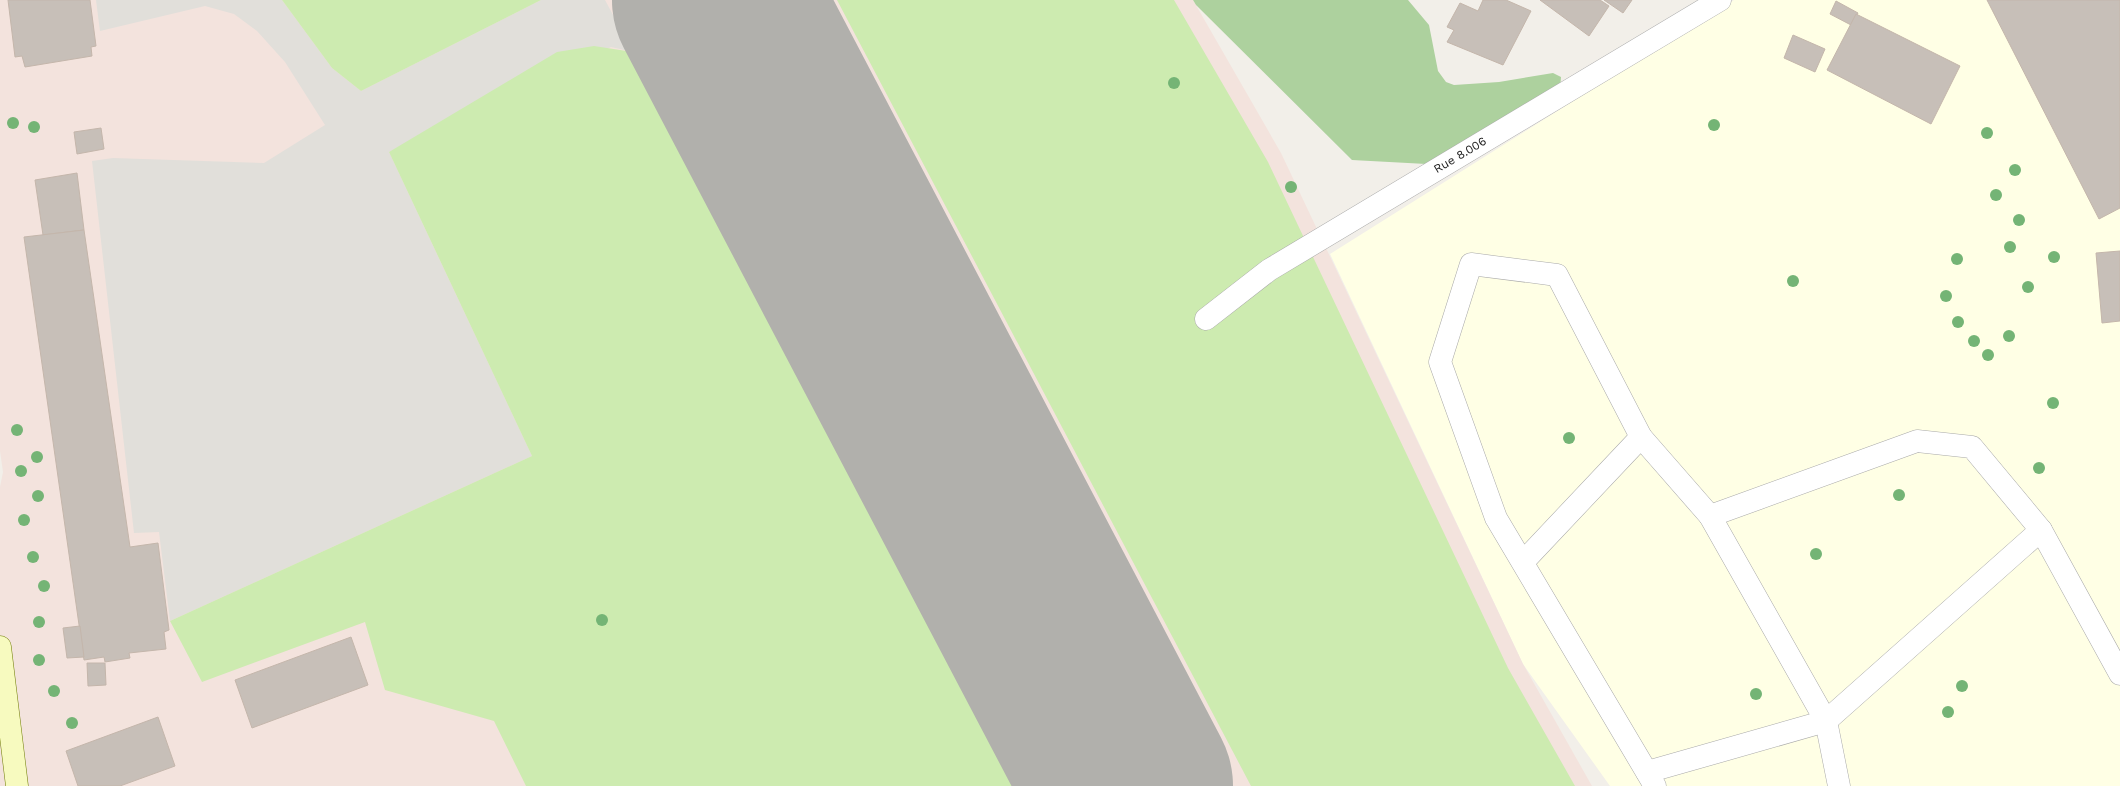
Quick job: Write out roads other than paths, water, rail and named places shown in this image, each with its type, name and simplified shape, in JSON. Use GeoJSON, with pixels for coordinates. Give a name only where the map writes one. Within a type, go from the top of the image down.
{"type":"FeatureCollection","features":[{"type":"Feature","properties":{"kind":"street","name":"Rue 8.006"},"geometry":{"type":"LineString","coordinates":[[1206,319],[1269,270],[1720,0]]}},
{"type":"Feature","properties":{"kind":"street"},"geometry":{"type":"LineString","coordinates":[[1839,786],[1826,721],[1710,516],[1641,436],[1557,275],[1471,264],[1440,362],[1496,518],[1651,779],[1826,721],[2041,530]]}},
{"type":"Feature","properties":{"kind":"street"},"geometry":{"type":"LineString","coordinates":[[1523,562],[1641,436]]}},
{"type":"Feature","properties":{"kind":"street"},"geometry":{"type":"LineString","coordinates":[[1710,516],[1917,441],[1972,447],[2041,530],[2120,674]]}},
{"type":"Feature","properties":{"kind":"street"},"geometry":{"type":"LineString","coordinates":[[0,647],[17,786]]}}]}
